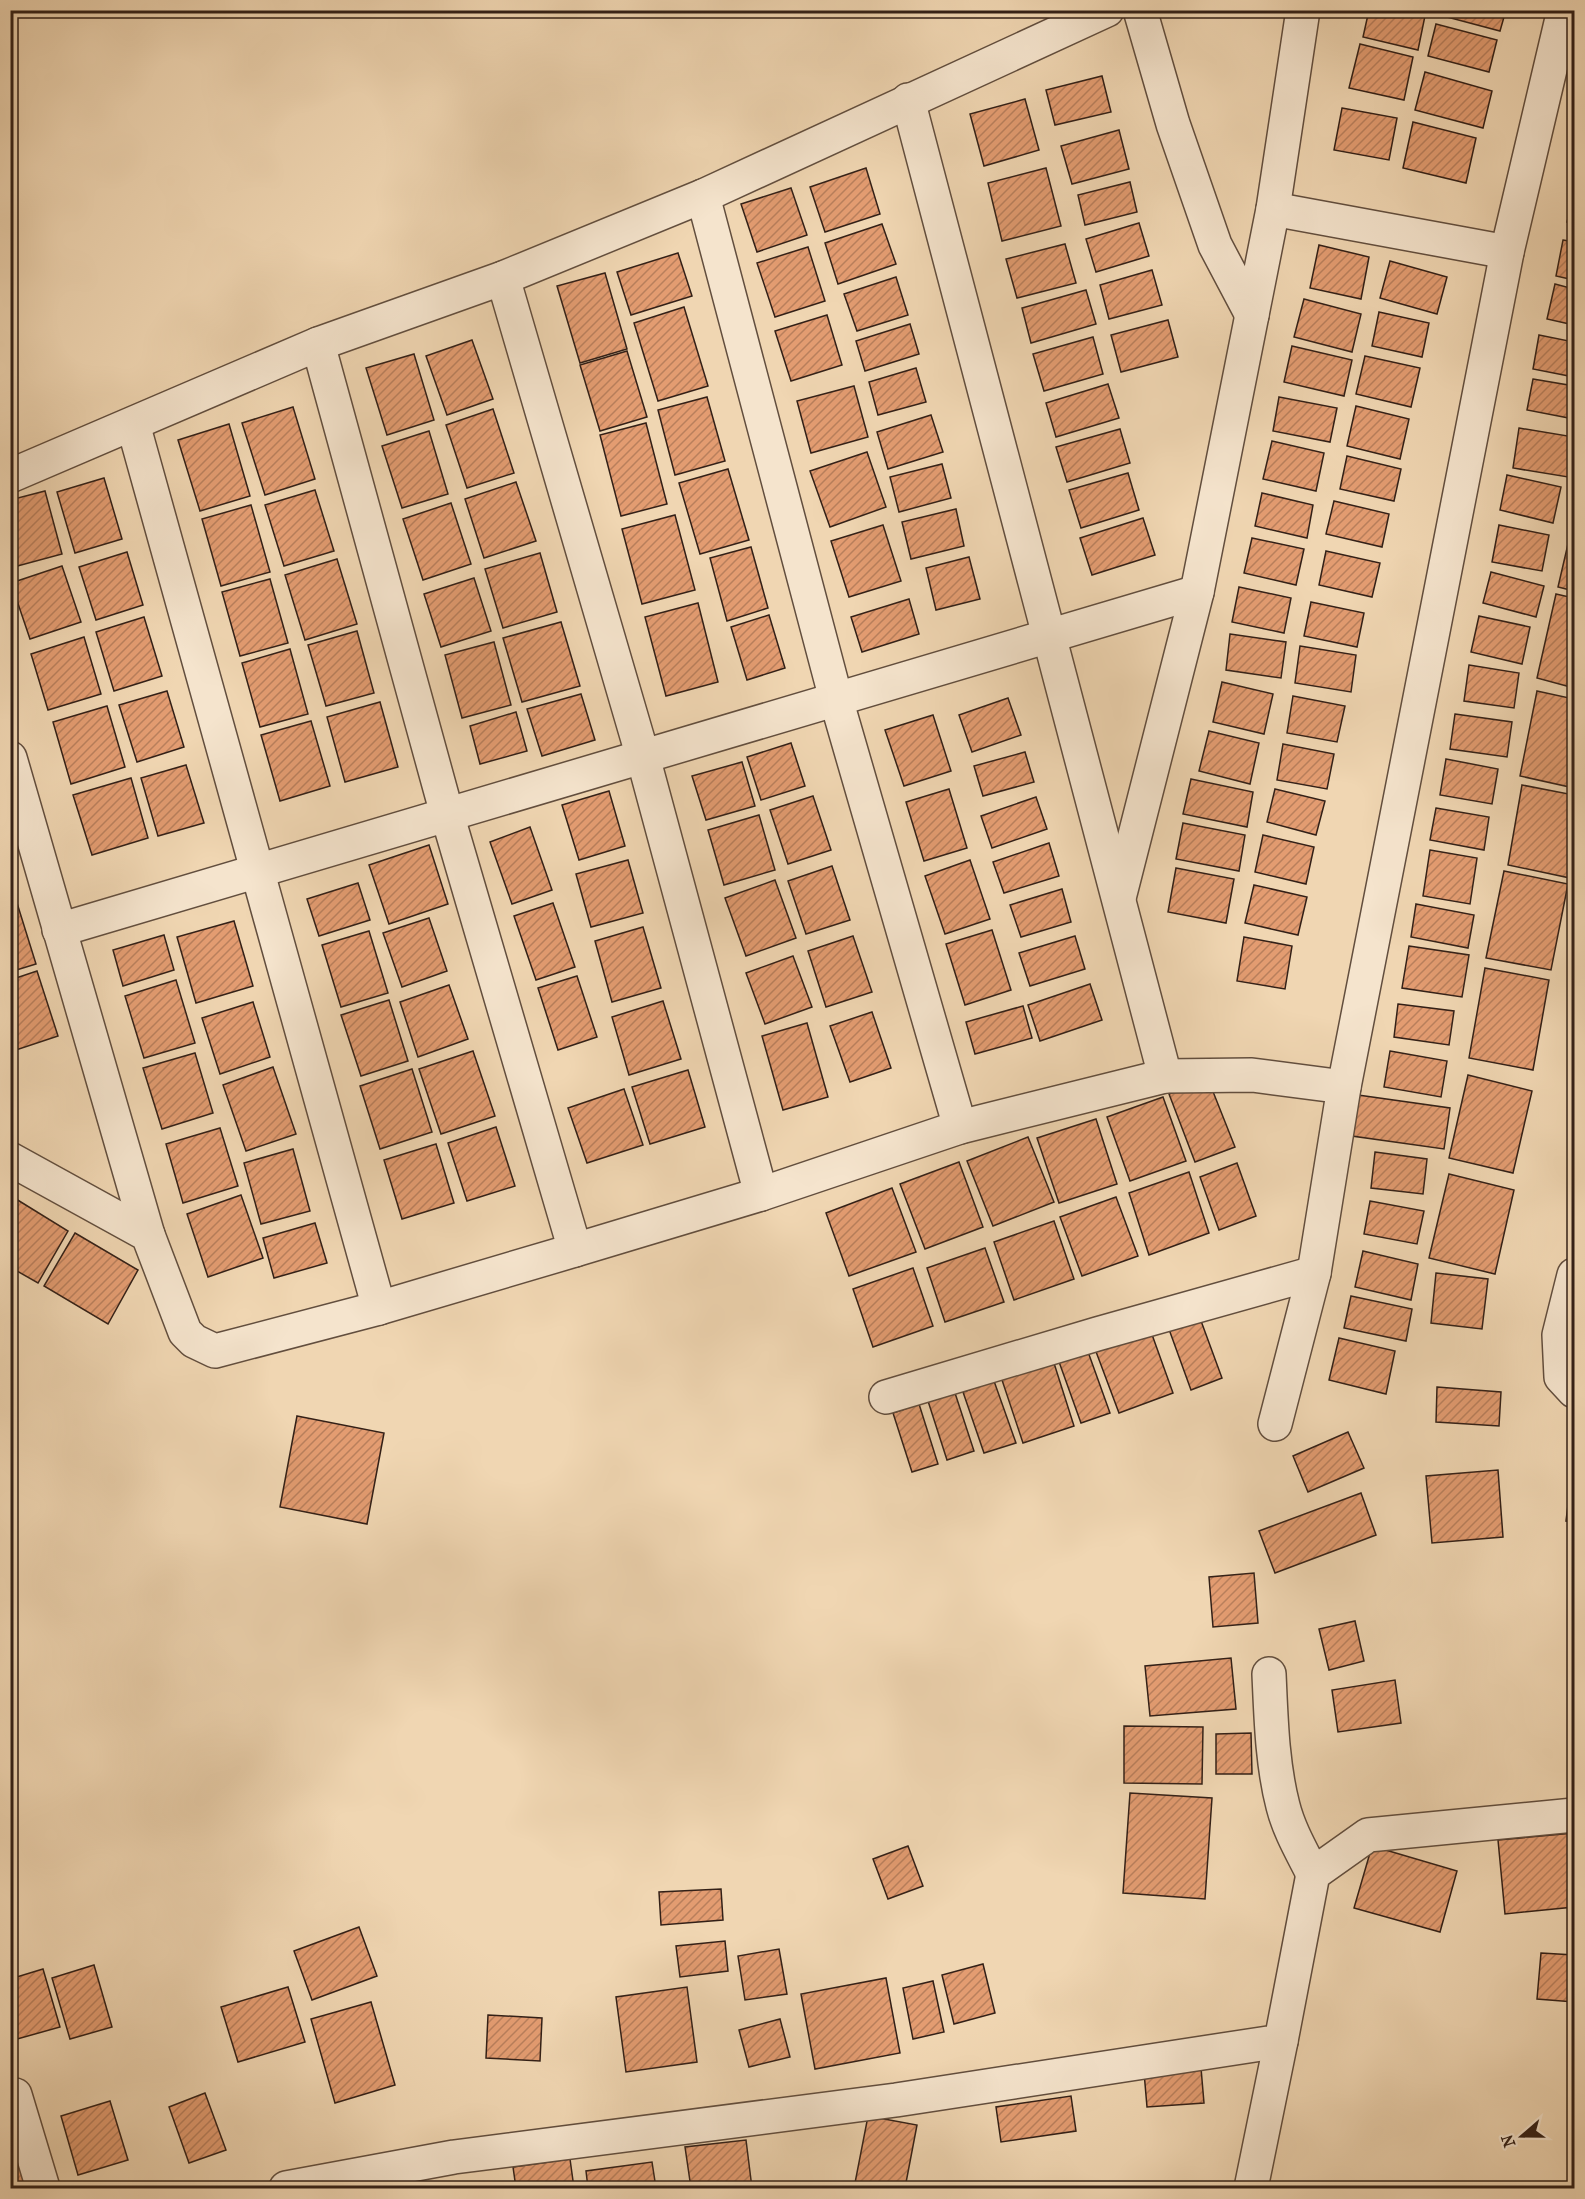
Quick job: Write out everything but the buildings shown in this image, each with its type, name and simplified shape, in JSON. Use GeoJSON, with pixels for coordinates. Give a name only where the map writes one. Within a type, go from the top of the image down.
{"type":"FeatureCollection","features":[{"type":"Feature","properties":{"kind":"street"},"geometry":{"type":"LineString","coordinates":[[10,476],[318,344],[503,278],[703,196],[1107,10]]}},
{"type":"Feature","properties":{"kind":"street"},"geometry":{"type":"LineString","coordinates":[[1140,10],[1173,124],[1215,245],[1252,315]]}},
{"type":"Feature","properties":{"kind":"street"},"geometry":{"type":"LineString","coordinates":[[1119,900],[1197,592],[1273,209],[1303,10]]}},
{"type":"Feature","properties":{"kind":"street"},"geometry":{"type":"LineString","coordinates":[[1275,1424],[1314,1273],[1344,1087],[1507,252],[1564,10]]}},
{"type":"Feature","properties":{"kind":"street"},"geometry":{"type":"LineString","coordinates":[[908,100],[1165,1076]]}},
{"type":"Feature","properties":{"kind":"street"},"geometry":{"type":"LineString","coordinates":[[703,196],[836,699],[960,1127]]}},
{"type":"Feature","properties":{"kind":"street"},"geometry":{"type":"LineString","coordinates":[[1273,209],[1507,252]]}},
{"type":"Feature","properties":{"kind":"street"},"geometry":{"type":"LineString","coordinates":[[503,278],[643,757],[761,1194]]}},
{"type":"Feature","properties":{"kind":"street"},"geometry":{"type":"LineString","coordinates":[[318,344],[447,814],[575,1250]]}},
{"type":"Feature","properties":{"kind":"street"},"geometry":{"type":"LineString","coordinates":[[133,424],[259,870],[379,1308]]}},
{"type":"Feature","properties":{"kind":"street"},"geometry":{"type":"LineString","coordinates":[[59,930],[1197,592]]}},
{"type":"Feature","properties":{"kind":"street"},"geometry":{"type":"LineString","coordinates":[[10,758],[148,1235],[185,1332],[194,1341],[215,1351],[379,1308],[575,1250],[761,1194],[960,1127],[1165,1076],[1252,1075],[1344,1087]]}},
{"type":"Feature","properties":{"kind":"street"},"geometry":{"type":"LineString","coordinates":[[10,1160],[148,1235]]}},
{"type":"Feature","properties":{"kind":"street"},"geometry":{"type":"LineString","coordinates":[[886,1397],[1314,1273]]}},
{"type":"Feature","properties":{"kind":"street"},"geometry":{"type":"LineString","coordinates":[[1575,1275],[1559,1335],[1561,1377],[1575,1391]]}},
{"type":"Feature","properties":{"kind":"street"},"geometry":{"type":"LineString","coordinates":[[1251,2188],[1312,1874],[1283,1808],[1272,1726],[1269,1674]]}},
{"type":"Feature","properties":{"kind":"street"},"geometry":{"type":"LineString","coordinates":[[1312,1874],[1368,1835],[1575,1815]]}},
{"type":"Feature","properties":{"kind":"street"},"geometry":{"type":"LineString","coordinates":[[286,2188],[454,2157],[896,2100],[1281,2041]]}},
{"type":"Feature","properties":{"kind":"street"},"geometry":{"type":"LineString","coordinates":[[10,2096],[15,2095],[43,2188]]}}]}
